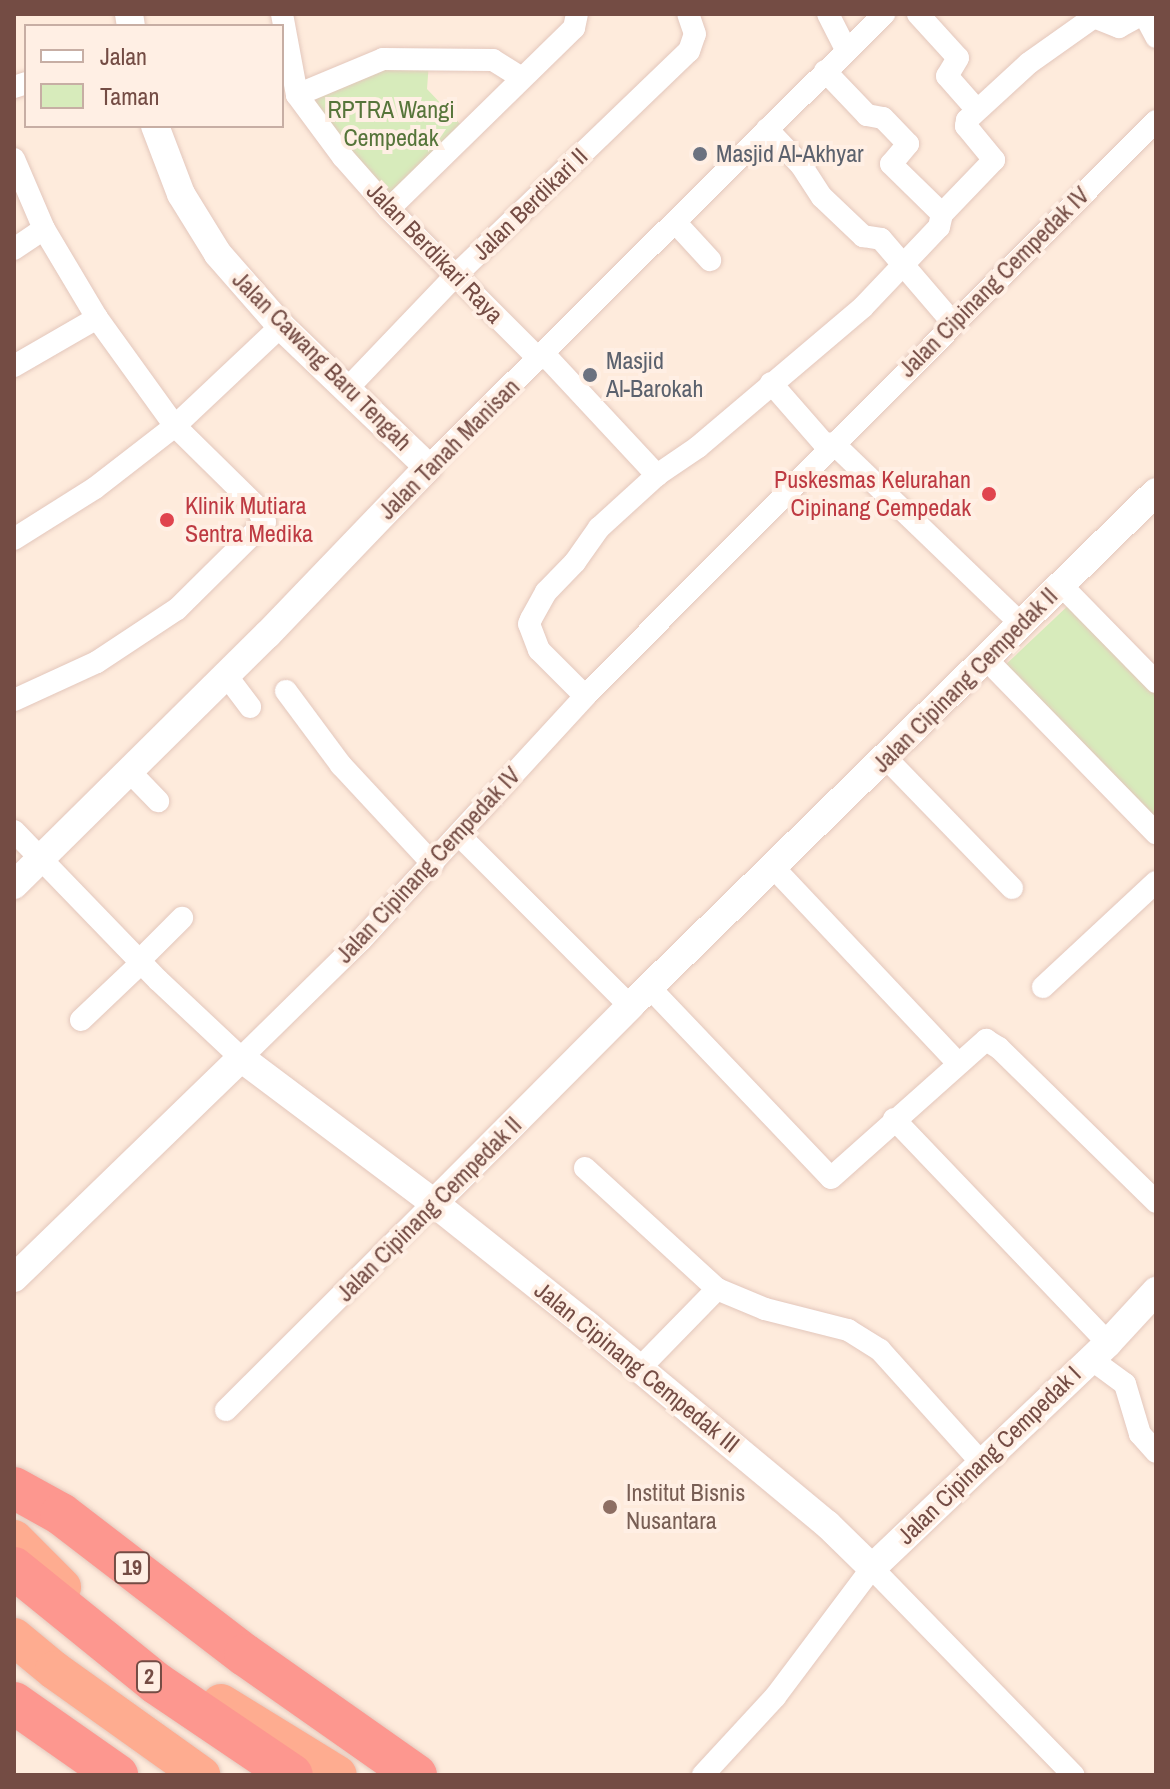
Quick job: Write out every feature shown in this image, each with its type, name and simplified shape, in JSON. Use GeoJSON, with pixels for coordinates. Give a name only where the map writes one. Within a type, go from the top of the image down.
{"type":"FeatureCollection","features":[{"type":"Feature","properties":{"kind":"highway","name":"19"},"geometry":{"type":"LineString","coordinates":[[14,1488],[61,1514],[245,1655],[416,1775]]}},
{"type":"Feature","properties":{"kind":"highway","name":"2"},"geometry":{"type":"LineString","coordinates":[[17,1550],[156,1683],[292,1775]]}},
{"type":"Feature","properties":{"kind":"highway"},"geometry":{"type":"LineString","coordinates":[[17,1550],[89,1616],[338,1775]]}},
{"type":"Feature","properties":{"kind":"highway","name":"2"},"geometry":{"type":"LineString","coordinates":[[14,1604],[129,1696],[241,1775]]}},
{"type":"Feature","properties":{"kind":"highway"},"geometry":{"type":"LineString","coordinates":[[14,1637],[201,1775]]}},
{"type":"Feature","properties":{"kind":"highway"},"geometry":{"type":"LineString","coordinates":[[14,1703],[117,1775]]}},
{"type":"Feature","properties":{"kind":"street"},"geometry":{"type":"LineString","coordinates":[[389,209],[574,28],[577,14]]}},
{"type":"Feature","properties":{"kind":"street","name":"Jalan Berdikari II"},"geometry":{"type":"LineString","coordinates":[[347,389],[456,275],[689,51],[695,34],[688,14]]}},
{"type":"Feature","properties":{"kind":"street"},"geometry":{"type":"LineString","coordinates":[[828,14],[846,49]]}},
{"type":"Feature","properties":{"kind":"street","name":"Jalan Tanah Manisan"},"geometry":{"type":"LineString","coordinates":[[14,885],[226,675],[428,467],[884,14]]}},
{"type":"Feature","properties":{"kind":"street"},"geometry":{"type":"LineString","coordinates":[[918,14],[958,58],[947,76],[977,110]]}},
{"type":"Feature","properties":{"kind":"street"},"geometry":{"type":"LineString","coordinates":[[585,696],[539,650],[529,624],[546,592],[575,562],[587,542],[637,490],[698,447],[863,307],[904,266],[939,227],[942,214],[994,160],[966,126],[977,110],[1046,49],[1094,17],[1119,27],[1143,14],[1156,37]]}},
{"type":"Feature","properties":{"kind":"street","name":"Jalan Berdikari Raya"},"geometry":{"type":"LineString","coordinates":[[284,25],[297,95],[343,157],[389,209],[542,356],[657,475]]}},
{"type":"Feature","properties":{"kind":"street"},"geometry":{"type":"LineString","coordinates":[[297,95],[383,59],[493,60],[522,78]]}},
{"type":"Feature","properties":{"kind":"street"},"geometry":{"type":"LineString","coordinates":[[825,71],[867,115],[883,118],[908,144],[891,164],[942,214]]}},
{"type":"Feature","properties":{"kind":"street","name":"Jalan Cipinang Cempedak IV"},"geometry":{"type":"LineString","coordinates":[[14,1278],[241,1058],[433,864],[585,696],[830,445],[1156,121]]}},
{"type":"Feature","properties":{"kind":"street","name":"Jalan Cawang Baru Tengah"},"geometry":{"type":"LineString","coordinates":[[156,128],[181,194],[218,254],[281,326],[428,467]]}},
{"type":"Feature","properties":{"kind":"street"},"geometry":{"type":"LineString","coordinates":[[767,129],[801,165],[822,197],[863,236],[881,239],[953,323]]}},
{"type":"Feature","properties":{"kind":"street"},"geometry":{"type":"LineString","coordinates":[[14,159],[44,229],[97,318],[175,426],[254,504],[265,519],[263,527],[177,609],[97,662],[14,700]]}},
{"type":"Feature","properties":{"kind":"street"},"geometry":{"type":"LineString","coordinates":[[675,222],[710,260]]}},
{"type":"Feature","properties":{"kind":"street"},"geometry":{"type":"LineString","coordinates":[[14,249],[44,229]]}},
{"type":"Feature","properties":{"kind":"street"},"geometry":{"type":"LineString","coordinates":[[14,366],[97,318]]}},
{"type":"Feature","properties":{"kind":"street"},"geometry":{"type":"LineString","coordinates":[[14,539],[95,488],[175,426],[281,326]]}},
{"type":"Feature","properties":{"kind":"street"},"geometry":{"type":"LineString","coordinates":[[771,383],[830,445],[1022,625]]}},
{"type":"Feature","properties":{"kind":"street","name":"Jalan Cipinang Cempedak II"},"geometry":{"type":"LineString","coordinates":[[226,1410],[640,997],[1156,492]]}},
{"type":"Feature","properties":{"kind":"street"},"geometry":{"type":"LineString","coordinates":[[1061,585],[1156,682]]}},
{"type":"Feature","properties":{"kind":"street"},"geometry":{"type":"LineString","coordinates":[[987,660],[1156,833]]}},
{"type":"Feature","properties":{"kind":"street"},"geometry":{"type":"LineString","coordinates":[[226,675],[250,707]]}},
{"type":"Feature","properties":{"kind":"street"},"geometry":{"type":"LineString","coordinates":[[286,691],[341,765],[433,864]]}},
{"type":"Feature","properties":{"kind":"street"},"geometry":{"type":"LineString","coordinates":[[886,758],[1012,888]]}},
{"type":"Feature","properties":{"kind":"street"},"geometry":{"type":"LineString","coordinates":[[129,771],[158,801]]}},
{"type":"Feature","properties":{"kind":"street"},"geometry":{"type":"LineString","coordinates":[[14,831],[140,962],[241,1058]]}},
{"type":"Feature","properties":{"kind":"street"},"geometry":{"type":"LineString","coordinates":[[459,835],[640,997],[831,1178],[957,1062],[986,1040],[993,1043],[1156,1202]]}},
{"type":"Feature","properties":{"kind":"street"},"geometry":{"type":"LineString","coordinates":[[774,868],[957,1062]]}},
{"type":"Feature","properties":{"kind":"street"},"geometry":{"type":"LineString","coordinates":[[1043,987],[1156,882]]}},
{"type":"Feature","properties":{"kind":"street"},"geometry":{"type":"LineString","coordinates":[[81,1020],[182,918]]}},
{"type":"Feature","properties":{"kind":"street","name":"Jalan Cipinang Cempedak III"},"geometry":{"type":"LineString","coordinates":[[241,1058],[434,1203],[827,1524],[1073,1775]]}},
{"type":"Feature","properties":{"kind":"street"},"geometry":{"type":"LineString","coordinates":[[894,1119],[1125,1384],[1140,1434],[1156,1452]]}},
{"type":"Feature","properties":{"kind":"street"},"geometry":{"type":"LineString","coordinates":[[585,1168],[717,1289],[765,1309],[848,1330],[880,1350],[980,1461]]}},
{"type":"Feature","properties":{"kind":"street"},"geometry":{"type":"LineString","coordinates":[[639,1369],[717,1289]]}},
{"type":"Feature","properties":{"kind":"street","name":"Jalan Cipinang Cempedak I"},"geometry":{"type":"LineString","coordinates":[[872,1568],[980,1461],[1099,1351],[1156,1291]]}},
{"type":"Feature","properties":{"kind":"street"},"geometry":{"type":"LineString","coordinates":[[703,1775],[731,1749],[775,1697],[872,1568]]}},
{"type":"Feature","properties":{"kind":"green space","name":"RPTRA Wangi Cempedak"},"geometry":{"type":"Polygon","coordinates":[[[429,62],[427,89],[462,126],[389,197],[340,142],[308,93],[373,63],[429,62]]]}},
{"type":"Feature","properties":{"kind":"green space"},"geometry":{"type":"Polygon","coordinates":[[[1073,601],[1156,686],[1156,826],[1001,669],[1073,601]]]}},
{"type":"Feature","properties":{"kind":"place","name":"Masjid Al-Akhyar"},"geometry":{"type":"Point","coordinates":[700,154]}},
{"type":"Feature","properties":{"kind":"place","name":"Masjid Al-Barokah"},"geometry":{"type":"Point","coordinates":[590,375]}},
{"type":"Feature","properties":{"kind":"place","name":"Puskesmas Kelurahan Cipinang Cempedak"},"geometry":{"type":"Point","coordinates":[989,494]}},
{"type":"Feature","properties":{"kind":"place","name":"Klinik Mutiara Sentra Medika"},"geometry":{"type":"Point","coordinates":[167,520]}},
{"type":"Feature","properties":{"kind":"place","name":"Institut Bisnis Nusantara"},"geometry":{"type":"Point","coordinates":[610,1507]}}]}
